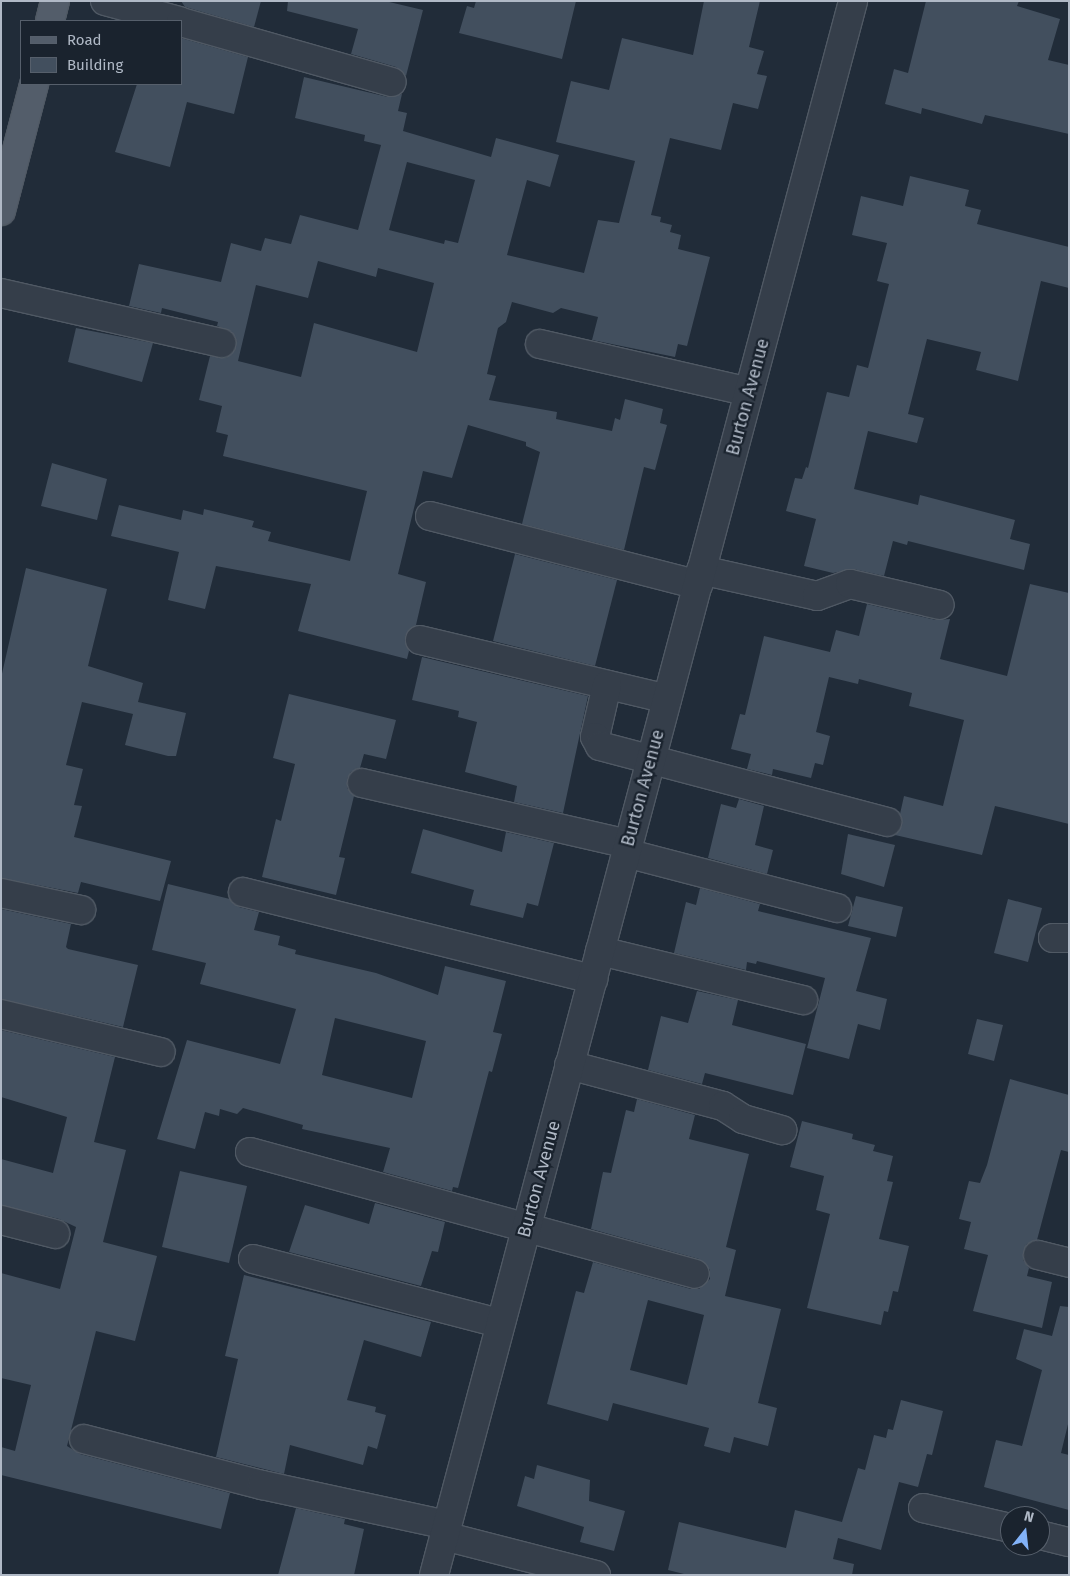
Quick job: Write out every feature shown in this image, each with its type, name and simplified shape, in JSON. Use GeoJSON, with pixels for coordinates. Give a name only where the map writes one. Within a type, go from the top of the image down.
{"type":"FeatureCollection","features":[{"type":"Feature","properties":{"kind":"main road"},"geometry":{"type":"LineString","coordinates":[[50,20],[55,1]]}},
{"type":"Feature","properties":{"kind":"main road"},"geometry":{"type":"LineString","coordinates":[[1,211],[34,85]]}},
{"type":"Feature","properties":{"kind":"street"},"geometry":{"type":"LineString","coordinates":[[105,1],[173,20]]}},
{"type":"Feature","properties":{"kind":"street","name":"Burton Avenue"},"geometry":{"type":"LineString","coordinates":[[434,1575],[853,1]]}},
{"type":"Feature","properties":{"kind":"street"},"geometry":{"type":"LineString","coordinates":[[182,23],[392,82]]}},
{"type":"Feature","properties":{"kind":"street"},"geometry":{"type":"LineString","coordinates":[[1,293],[221,343]]}},
{"type":"Feature","properties":{"kind":"street"},"geometry":{"type":"LineString","coordinates":[[540,344],[749,392]]}},
{"type":"Feature","properties":{"kind":"street"},"geometry":{"type":"LineString","coordinates":[[430,516],[700,577],[817,596],[850,584],[940,605]]}},
{"type":"Feature","properties":{"kind":"street"},"geometry":{"type":"LineString","coordinates":[[420,640],[667,699]]}},
{"type":"Feature","properties":{"kind":"street"},"geometry":{"type":"LineString","coordinates":[[607,685],[597,742],[608,749],[650,762],[887,822]]}},
{"type":"Feature","properties":{"kind":"street"},"geometry":{"type":"LineString","coordinates":[[362,783],[627,849],[837,908]]}},
{"type":"Feature","properties":{"kind":"street"},"geometry":{"type":"LineString","coordinates":[[243,892],[593,979]]}},
{"type":"Feature","properties":{"kind":"street"},"geometry":{"type":"LineString","coordinates":[[1,893],[81,910]]}},
{"type":"Feature","properties":{"kind":"street"},"geometry":{"type":"LineString","coordinates":[[600,951],[803,1000]]}},
{"type":"Feature","properties":{"kind":"street"},"geometry":{"type":"LineString","coordinates":[[1,1014],[161,1052]]}},
{"type":"Feature","properties":{"kind":"street"},"geometry":{"type":"LineString","coordinates":[[569,1066],[723,1106],[742,1119],[782,1130]]}},
{"type":"Feature","properties":{"kind":"street"},"geometry":{"type":"LineString","coordinates":[[250,1152],[526,1230],[694,1274]]}},
{"type":"Feature","properties":{"kind":"street"},"geometry":{"type":"LineString","coordinates":[[1,1220],[55,1234]]}},
{"type":"Feature","properties":{"kind":"street"},"geometry":{"type":"LineString","coordinates":[[1038,1256],[1069,1263]]}},
{"type":"Feature","properties":{"kind":"street"},"geometry":{"type":"LineString","coordinates":[[253,1259],[500,1323]]}},
{"type":"Feature","properties":{"kind":"street"},"geometry":{"type":"LineString","coordinates":[[84,1439],[445,1530],[596,1575]]}},
{"type":"Feature","properties":{"kind":"street"},"geometry":{"type":"LineString","coordinates":[[923,1508],[1000,1526]]}},
{"type":"Feature","properties":{"kind":"street"},"geometry":{"type":"LineString","coordinates":[[1050,1537],[1069,1542]]}},
{"type":"Feature","properties":{"kind":"building"},"geometry":{"type":"Polygon","coordinates":[[[181,1],[261,1],[254,27],[185,7],[181,1]]]}},
{"type":"Feature","properties":{"kind":"building"},"geometry":{"type":"Polygon","coordinates":[[[288,1],[385,1],[423,10],[406,76],[396,67],[351,54],[358,29],[287,11],[288,1]]]}},
{"type":"Feature","properties":{"kind":"building"},"geometry":{"type":"Polygon","coordinates":[[[476,1],[576,1],[562,59],[459,33],[467,6],[474,8],[476,1]]]}},
{"type":"Feature","properties":{"kind":"building"},"geometry":{"type":"Polygon","coordinates":[[[704,1],[760,1],[749,47],[764,51],[757,74],[767,76],[758,109],[733,103],[721,150],[670,138],[651,215],[661,217],[660,222],[672,225],[670,232],[681,235],[678,249],[710,257],[687,346],[678,344],[675,357],[592,340],[598,317],[561,308],[553,313],[512,302],[506,322],[498,328],[487,374],[496,376],[489,400],[557,412],[556,419],[612,431],[615,418],[620,420],[625,399],[663,409],[660,423],[667,425],[655,470],[644,467],[624,550],[522,524],[540,452],[526,446],[526,442],[468,425],[452,478],[423,471],[398,574],[426,582],[416,625],[405,636],[409,651],[407,659],[298,631],[311,584],[216,566],[205,609],[168,600],[179,552],[111,536],[119,505],[181,520],[183,510],[203,515],[204,509],[254,521],[252,527],[271,532],[268,541],[350,561],[367,491],[223,456],[228,435],[216,432],[222,406],[199,400],[210,356],[226,358],[236,347],[232,332],[217,326],[218,322],[162,308],[161,313],[129,306],[139,264],[221,282],[231,243],[261,251],[265,238],[291,244],[300,215],[358,230],[381,145],[364,141],[365,135],[295,118],[304,77],[388,97],[402,94],[398,111],[407,113],[403,131],[491,157],[496,138],[559,155],[550,187],[527,180],[507,255],[584,273],[598,220],[619,223],[635,161],[556,142],[571,81],[609,90],[622,38],[693,55],[704,1]],[[407,162],[389,230],[444,244],[445,240],[458,243],[475,180],[407,162]],[[318,261],[308,298],[256,285],[238,361],[301,377],[314,323],[417,352],[434,283],[378,268],[376,277],[318,261]]]}},
{"type":"Feature","properties":{"kind":"building"},"geometry":{"type":"Polygon","coordinates":[[[926,1],[1019,1],[1017,6],[1060,19],[1048,60],[1069,65],[1069,134],[985,115],[982,124],[922,108],[921,114],[885,104],[894,69],[908,73],[926,1]]]}},
{"type":"Feature","properties":{"kind":"building"},"geometry":{"type":"Polygon","coordinates":[[[182,38],[248,57],[234,114],[187,102],[170,167],[115,152],[137,85],[182,85],[182,38]]]}},
{"type":"Feature","properties":{"kind":"building"},"geometry":{"type":"Polygon","coordinates":[[[910,176],[969,190],[965,206],[981,210],[977,224],[1069,247],[1069,288],[1041,281],[1018,381],[976,370],[981,352],[927,339],[908,414],[924,418],[917,443],[868,431],[854,489],[918,505],[920,495],[1015,520],[1010,539],[1030,544],[1024,570],[908,541],[907,545],[893,541],[884,576],[853,569],[833,573],[804,566],[816,519],[786,511],[795,478],[802,479],[806,467],[808,468],[827,392],[849,397],[857,365],[868,368],[889,284],[877,281],[887,243],[852,235],[861,196],[903,206],[910,176]]]}},
{"type":"Feature","properties":{"kind":"building"},"geometry":{"type":"Polygon","coordinates":[[[76,328],[153,343],[142,382],[68,362],[76,328]]]}},
{"type":"Feature","properties":{"kind":"building"},"geometry":{"type":"Polygon","coordinates":[[[52,463],[107,479],[97,520],[41,506],[52,463]]]}},
{"type":"Feature","properties":{"kind":"building"},"geometry":{"type":"Polygon","coordinates":[[[515,554],[617,580],[595,666],[493,641],[515,554]]]}},
{"type":"Feature","properties":{"kind":"building"},"geometry":{"type":"Polygon","coordinates":[[[26,568],[107,589],[88,666],[143,683],[138,702],[186,713],[176,756],[168,756],[125,745],[133,714],[82,702],[66,765],[83,769],[74,805],[82,806],[74,837],[171,861],[160,901],[81,882],[78,893],[1,878],[1,678],[26,568]]]}},
{"type":"Feature","properties":{"kind":"building"},"geometry":{"type":"Polygon","coordinates":[[[1030,584],[1069,593],[1069,824],[995,806],[982,855],[895,835],[902,826],[900,814],[904,796],[943,806],[964,720],[909,706],[912,693],[859,679],[858,684],[829,677],[816,732],[830,736],[823,765],[815,763],[811,778],[773,769],[772,775],[747,769],[751,754],[731,749],[740,714],[745,715],[764,636],[830,652],[836,630],[859,636],[867,604],[936,620],[950,619],[940,659],[1007,676],[1030,584]]]}},
{"type":"Feature","properties":{"kind":"building"},"geometry":{"type":"Polygon","coordinates":[[[422,657],[588,696],[563,813],[514,802],[517,786],[465,772],[477,722],[458,717],[459,711],[412,700],[422,657]]]}},
{"type":"Feature","properties":{"kind":"building"},"geometry":{"type":"Polygon","coordinates":[[[289,694],[396,720],[386,759],[364,754],[360,768],[351,772],[347,779],[347,788],[354,796],[339,857],[345,858],[336,895],[262,877],[276,819],[281,821],[295,764],[273,758],[289,694]]]}},
{"type":"Feature","properties":{"kind":"building"},"geometry":{"type":"Polygon","coordinates":[[[739,799],[764,806],[755,845],[773,850],[767,874],[708,858],[721,804],[736,808],[739,799]]]}},
{"type":"Feature","properties":{"kind":"building"},"geometry":{"type":"Polygon","coordinates":[[[423,829],[502,852],[506,832],[554,843],[538,906],[527,903],[523,918],[470,905],[474,890],[411,873],[423,829]]]}},
{"type":"Feature","properties":{"kind":"building"},"geometry":{"type":"Polygon","coordinates":[[[848,834],[895,845],[884,887],[841,874],[848,834]]]}},
{"type":"Feature","properties":{"kind":"building"},"geometry":{"type":"Polygon","coordinates":[[[168,884],[230,899],[239,907],[259,912],[254,930],[280,936],[278,945],[296,950],[295,954],[376,973],[438,995],[445,966],[506,981],[493,1032],[502,1034],[492,1072],[489,1071],[458,1188],[453,1187],[452,1191],[383,1172],[390,1148],[302,1129],[303,1125],[243,1108],[237,1114],[220,1109],[219,1116],[205,1112],[195,1149],[157,1139],[187,1040],[280,1064],[296,1009],[200,984],[206,963],[152,950],[168,884]],[[335,1018],[322,1075],[412,1098],[426,1041],[335,1018]]]}},
{"type":"Feature","properties":{"kind":"building"},"geometry":{"type":"Polygon","coordinates":[[[700,888],[760,904],[758,911],[871,938],[856,991],[887,999],[880,1030],[858,1024],[849,1059],[807,1048],[825,978],[757,961],[756,964],[747,962],[746,970],[674,953],[686,902],[696,905],[700,888]]]}},
{"type":"Feature","properties":{"kind":"building"},"geometry":{"type":"Polygon","coordinates":[[[856,896],[903,907],[896,937],[848,926],[856,896]]]}},
{"type":"Feature","properties":{"kind":"building"},"geometry":{"type":"Polygon","coordinates":[[[1008,899],[1042,908],[1028,962],[994,953],[1008,899]]]}},
{"type":"Feature","properties":{"kind":"building"},"geometry":{"type":"Polygon","coordinates":[[[1,909],[71,924],[66,947],[68,949],[138,965],[123,1027],[1,999],[1,909]]]}},
{"type":"Feature","properties":{"kind":"building"},"geometry":{"type":"Polygon","coordinates":[[[697,991],[738,1000],[732,1025],[806,1044],[793,1095],[705,1073],[702,1084],[648,1070],[661,1016],[688,1023],[697,991]]]}},
{"type":"Feature","properties":{"kind":"building"},"geometry":{"type":"Polygon","coordinates":[[[977,1019],[1003,1025],[994,1061],[968,1054],[977,1019]]]}},
{"type":"Feature","properties":{"kind":"building"},"geometry":{"type":"Polygon","coordinates":[[[1,1030],[115,1057],[94,1142],[126,1150],[103,1242],[157,1256],[135,1341],[96,1331],[67,1446],[80,1454],[230,1493],[221,1529],[1,1475],[1,1447],[15,1451],[31,1385],[1,1378],[1,1273],[60,1289],[76,1227],[59,1219],[1,1205],[1,1159],[53,1173],[67,1117],[1,1097],[1,1030]]]}},
{"type":"Feature","properties":{"kind":"building"},"geometry":{"type":"Polygon","coordinates":[[[1010,1079],[1069,1095],[1069,1152],[1061,1150],[1037,1240],[1027,1244],[1023,1252],[1023,1260],[1029,1268],[1027,1276],[1052,1282],[1042,1328],[973,1311],[988,1255],[964,1249],[971,1222],[959,1219],[969,1181],[980,1183],[987,1165],[1010,1079]]]}},
{"type":"Feature","properties":{"kind":"building"},"geometry":{"type":"Polygon","coordinates":[[[637,1099],[695,1115],[689,1139],[749,1154],[726,1247],[736,1250],[725,1296],[781,1309],[758,1403],[777,1408],[768,1446],[734,1437],[730,1453],[704,1446],[709,1428],[613,1403],[608,1421],[547,1404],[576,1291],[584,1293],[593,1262],[691,1289],[699,1289],[710,1279],[710,1270],[699,1259],[591,1229],[603,1172],[611,1173],[626,1110],[634,1112],[637,1099]],[[648,1300],[630,1370],[687,1385],[704,1315],[648,1300]]]}},
{"type":"Feature","properties":{"kind":"building"},"geometry":{"type":"Polygon","coordinates":[[[802,1121],[853,1134],[852,1139],[875,1145],[873,1151],[893,1156],[887,1181],[893,1182],[879,1239],[909,1246],[898,1292],[893,1291],[888,1312],[884,1311],[881,1325],[807,1308],[830,1214],[816,1210],[824,1176],[790,1167],[802,1121]]]}},
{"type":"Feature","properties":{"kind":"building"},"geometry":{"type":"Polygon","coordinates":[[[180,1171],[247,1186],[229,1263],[162,1247],[180,1171]]]}},
{"type":"Feature","properties":{"kind":"building"},"geometry":{"type":"Polygon","coordinates":[[[375,1203],[445,1222],[438,1252],[432,1251],[421,1286],[289,1252],[305,1205],[369,1224],[375,1203]]]}},
{"type":"Feature","properties":{"kind":"building"},"geometry":{"type":"Polygon","coordinates":[[[244,1275],[431,1322],[421,1357],[364,1340],[347,1400],[376,1407],[375,1412],[386,1415],[377,1449],[368,1446],[363,1465],[290,1445],[284,1474],[216,1457],[238,1359],[225,1356],[244,1275]]]}},
{"type":"Feature","properties":{"kind":"building"},"geometry":{"type":"Polygon","coordinates":[[[1060,1306],[1069,1307],[1069,1420],[1061,1453],[1069,1455],[1069,1510],[984,1487],[996,1440],[1022,1446],[1042,1370],[1016,1359],[1024,1329],[1052,1336],[1060,1306]]]}},
{"type":"Feature","properties":{"kind":"building"},"geometry":{"type":"Polygon","coordinates":[[[901,1400],[943,1411],[932,1455],[927,1454],[918,1487],[899,1482],[881,1550],[838,1538],[833,1559],[854,1564],[852,1575],[688,1575],[668,1570],[679,1522],[786,1548],[795,1510],[842,1522],[858,1468],[865,1470],[874,1435],[886,1438],[888,1429],[893,1430],[901,1400]]]}},
{"type":"Feature","properties":{"kind":"building"},"geometry":{"type":"Polygon","coordinates":[[[537,1465],[590,1480],[589,1501],[625,1511],[614,1551],[580,1542],[584,1527],[517,1506],[525,1476],[534,1479],[537,1465]]]}},
{"type":"Feature","properties":{"kind":"building"},"geometry":{"type":"Polygon","coordinates":[[[296,1508],[345,1519],[344,1524],[364,1529],[354,1575],[278,1575],[296,1508]]]}}]}
